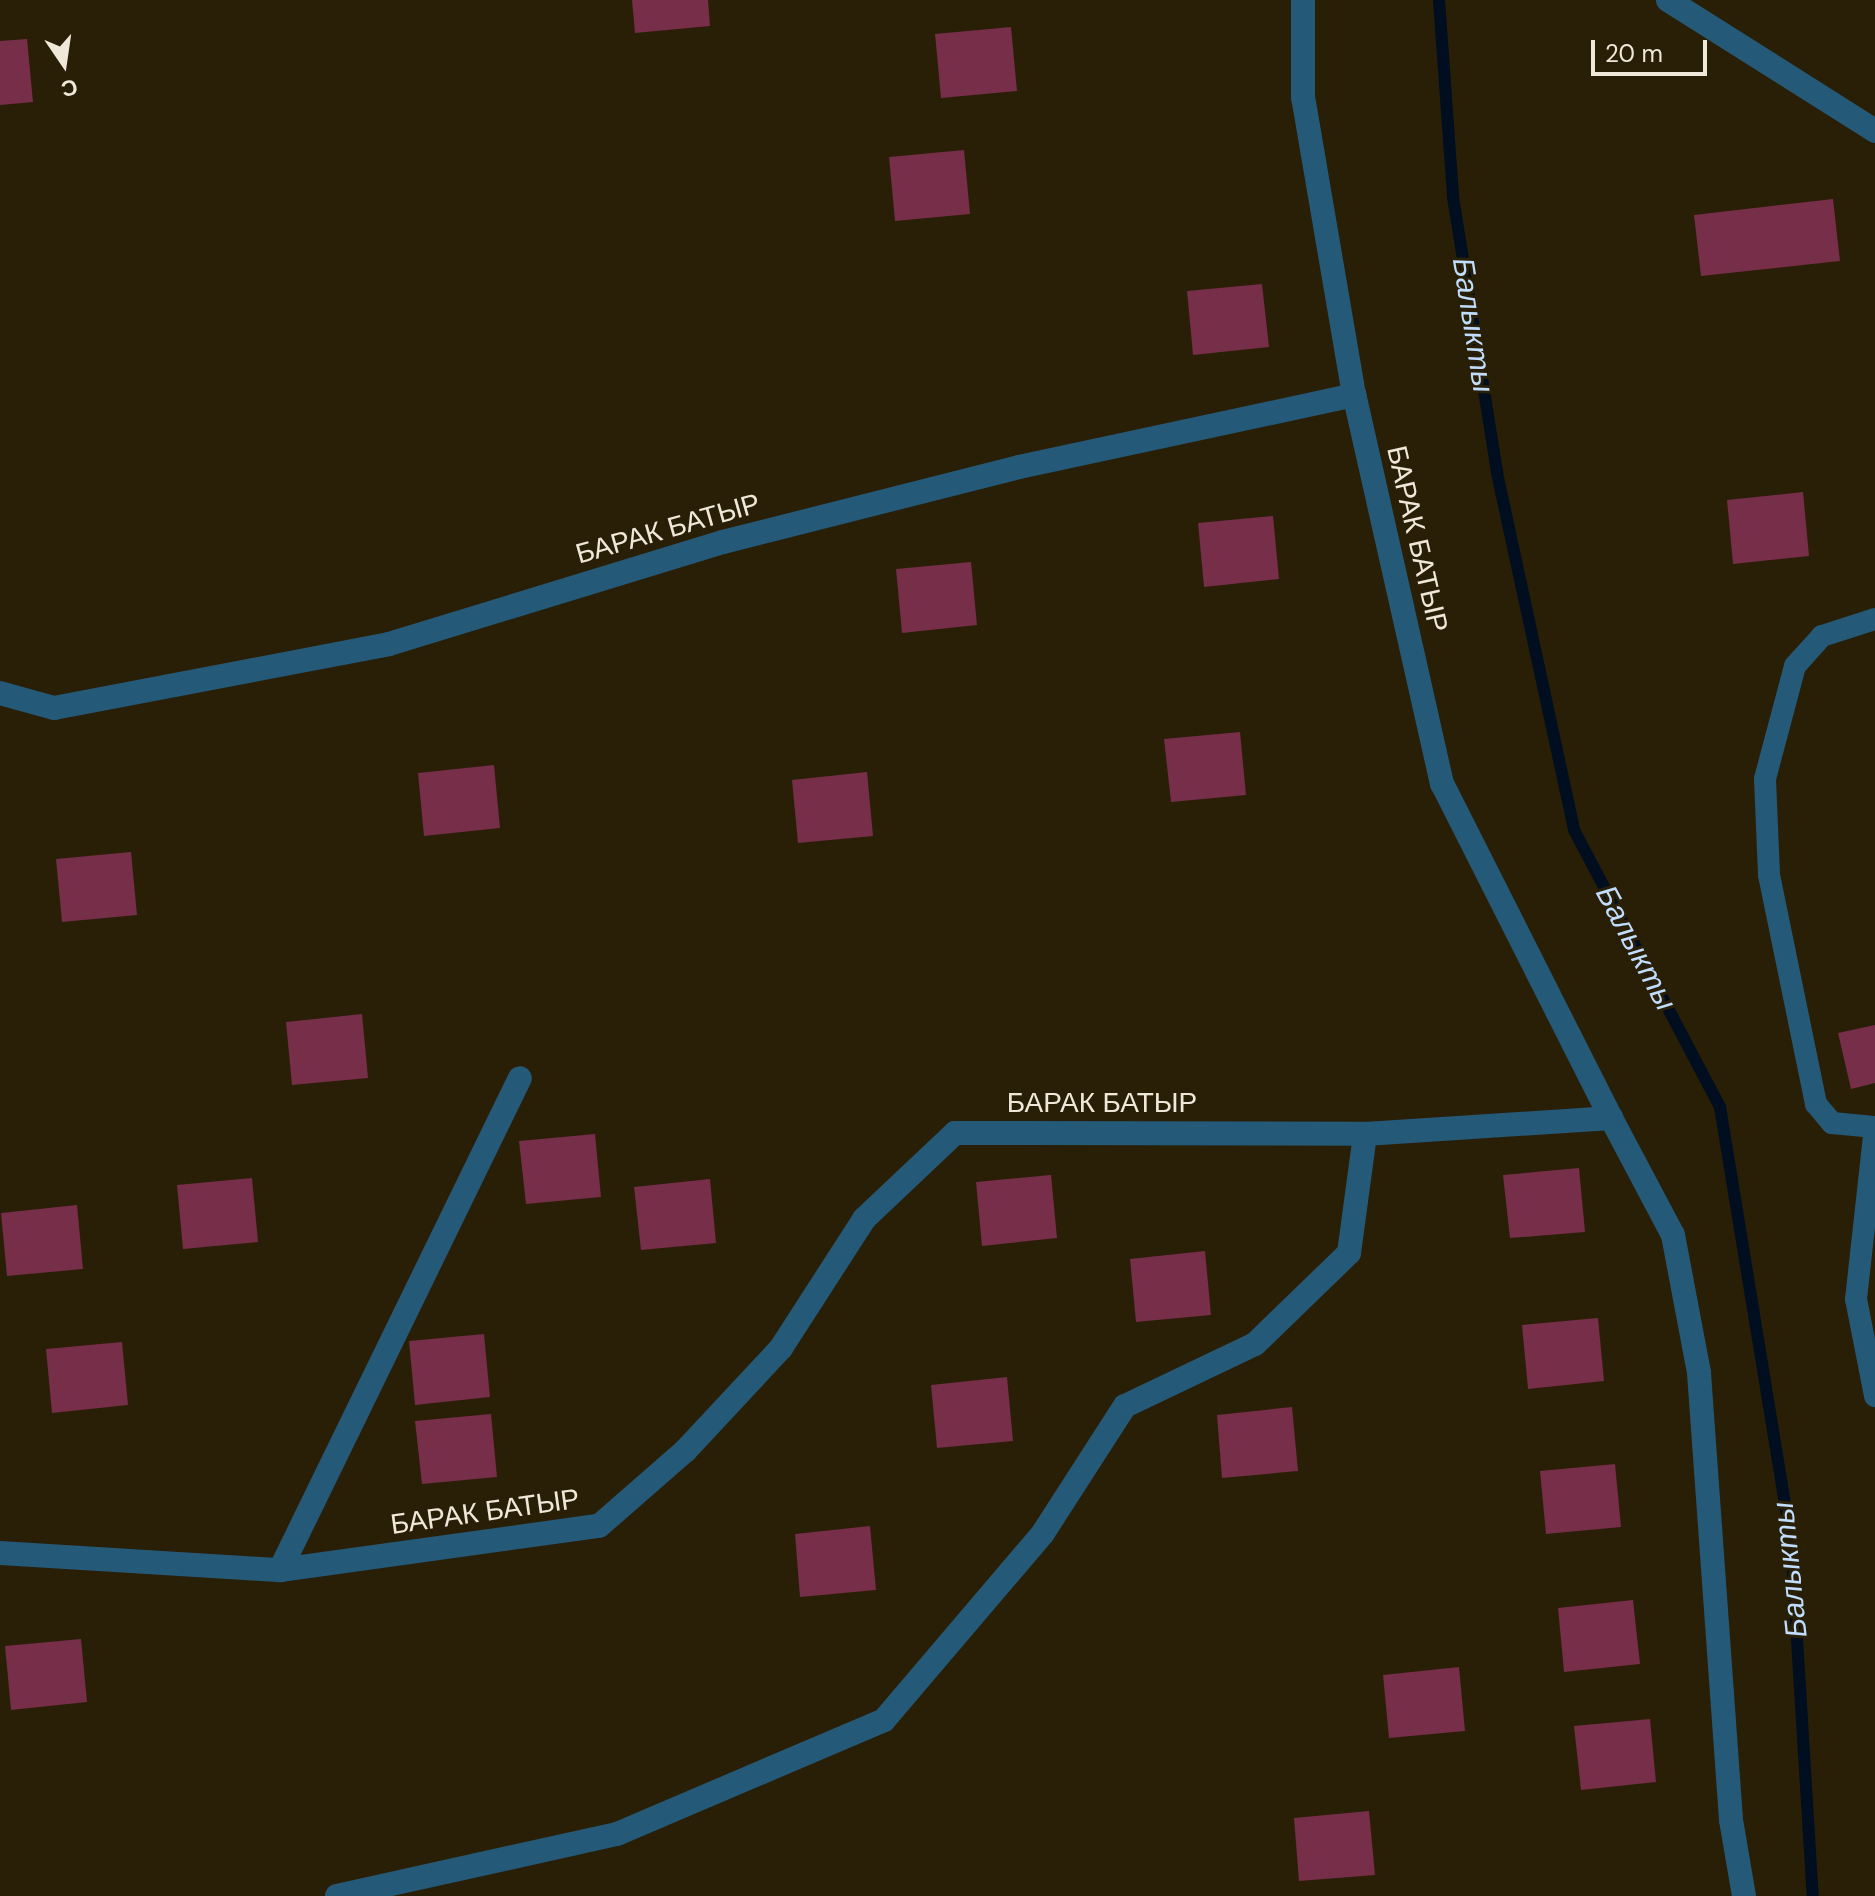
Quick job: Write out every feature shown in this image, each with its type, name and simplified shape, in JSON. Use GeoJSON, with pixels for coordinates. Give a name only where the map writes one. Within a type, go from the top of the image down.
{"type":"FeatureCollection","features":[{"type":"Feature","properties":{"kind":"street","name":"БАРАК БАТЫР"},"geometry":{"type":"LineString","coordinates":[[0,1553],[280,1570],[599,1526],[685,1451],[781,1348],[864,1219],[955,1133],[1365,1134],[1611,1118],[1442,784],[1354,395],[1303,98],[1303,0]]}},
{"type":"Feature","properties":{"kind":"street"},"geometry":{"type":"LineString","coordinates":[[1668,0],[1875,131]]}},
{"type":"Feature","properties":{"kind":"street","name":"БАРАК БАТЫР"},"geometry":{"type":"LineString","coordinates":[[0,693],[54,708],[389,644],[723,542],[1019,467],[1354,395]]}},
{"type":"Feature","properties":{"kind":"street"},"geometry":{"type":"LineString","coordinates":[[280,1570],[520,1078]]}},
{"type":"Feature","properties":{"kind":"street"},"geometry":{"type":"LineString","coordinates":[[1611,1118],[1673,1235],[1699,1373],[1731,1820],[1744,1896]]}},
{"type":"Feature","properties":{"kind":"street"},"geometry":{"type":"LineString","coordinates":[[337,1896],[617,1834],[884,1720],[1043,1533],[1125,1406],[1255,1344],[1349,1253],[1365,1134]]}},
{"type":"Feature","properties":{"kind":"lane"},"geometry":{"type":"LineString","coordinates":[[1875,619],[1822,636],[1795,666],[1765,779],[1769,875],[1816,1104],[1832,1123],[1875,1127],[1856,1299],[1875,1396]]}},
{"type":"Feature","properties":{"kind":"building"},"geometry":{"type":"Polygon","coordinates":[[[632,0],[708,0],[710,26],[635,33],[632,0]]]}},
{"type":"Feature","properties":{"kind":"building"},"geometry":{"type":"Polygon","coordinates":[[[1011,27],[1017,91],[941,98],[935,34],[1011,27]]]}},
{"type":"Feature","properties":{"kind":"building"},"geometry":{"type":"Polygon","coordinates":[[[27,39],[33,102],[0,105],[0,41],[27,39]]]}},
{"type":"Feature","properties":{"kind":"building"},"geometry":{"type":"Polygon","coordinates":[[[964,150],[970,214],[895,221],[889,157],[964,150]]]}},
{"type":"Feature","properties":{"kind":"building"},"geometry":{"type":"Polygon","coordinates":[[[1833,199],[1840,261],[1701,276],[1694,215],[1833,199]]]}},
{"type":"Feature","properties":{"kind":"building"},"geometry":{"type":"Polygon","coordinates":[[[1262,284],[1269,347],[1193,355],[1187,291],[1262,284]]]}},
{"type":"Feature","properties":{"kind":"building"},"geometry":{"type":"Polygon","coordinates":[[[1803,492],[1809,556],[1733,564],[1727,500],[1803,492]]]}},
{"type":"Feature","properties":{"kind":"building"},"geometry":{"type":"Polygon","coordinates":[[[1273,516],[1279,579],[1204,587],[1198,523],[1273,516]]]}},
{"type":"Feature","properties":{"kind":"building"},"geometry":{"type":"Polygon","coordinates":[[[971,562],[977,625],[902,633],[896,569],[971,562]]]}},
{"type":"Feature","properties":{"kind":"building"},"geometry":{"type":"Polygon","coordinates":[[[1240,732],[1246,795],[1171,802],[1164,739],[1240,732]]]}},
{"type":"Feature","properties":{"kind":"building"},"geometry":{"type":"Polygon","coordinates":[[[494,765],[500,828],[424,836],[418,773],[494,765]]]}},
{"type":"Feature","properties":{"kind":"building"},"geometry":{"type":"Polygon","coordinates":[[[867,772],[873,836],[798,843],[792,780],[867,772]]]}},
{"type":"Feature","properties":{"kind":"building"},"geometry":{"type":"Polygon","coordinates":[[[131,852],[137,915],[62,922],[56,859],[131,852]]]}},
{"type":"Feature","properties":{"kind":"building"},"geometry":{"type":"Polygon","coordinates":[[[362,1014],[368,1078],[292,1085],[286,1022],[362,1014]]]}},
{"type":"Feature","properties":{"kind":"building"},"geometry":{"type":"Polygon","coordinates":[[[1875,1025],[1875,1083],[1851,1089],[1838,1033],[1875,1025]]]}},
{"type":"Feature","properties":{"kind":"building"},"geometry":{"type":"Polygon","coordinates":[[[595,1134],[601,1197],[526,1204],[519,1141],[595,1134]]]}},
{"type":"Feature","properties":{"kind":"building"},"geometry":{"type":"Polygon","coordinates":[[[1579,1168],[1585,1232],[1510,1238],[1503,1175],[1579,1168]]]}},
{"type":"Feature","properties":{"kind":"building"},"geometry":{"type":"Polygon","coordinates":[[[1051,1175],[1057,1238],[982,1246],[976,1182],[1051,1175]]]}},
{"type":"Feature","properties":{"kind":"building"},"geometry":{"type":"Polygon","coordinates":[[[252,1178],[258,1242],[183,1249],[177,1185],[252,1178]]]}},
{"type":"Feature","properties":{"kind":"building"},"geometry":{"type":"Polygon","coordinates":[[[710,1179],[716,1243],[641,1250],[634,1187],[710,1179]]]}},
{"type":"Feature","properties":{"kind":"building"},"geometry":{"type":"Polygon","coordinates":[[[77,1205],[83,1269],[7,1276],[1,1213],[77,1205]]]}},
{"type":"Feature","properties":{"kind":"building"},"geometry":{"type":"Polygon","coordinates":[[[1205,1251],[1211,1315],[1136,1322],[1130,1259],[1205,1251]]]}},
{"type":"Feature","properties":{"kind":"building"},"geometry":{"type":"Polygon","coordinates":[[[1598,1318],[1604,1381],[1528,1389],[1522,1325],[1598,1318]]]}},
{"type":"Feature","properties":{"kind":"building"},"geometry":{"type":"Polygon","coordinates":[[[484,1334],[490,1397],[415,1405],[409,1341],[484,1334]]]}},
{"type":"Feature","properties":{"kind":"building"},"geometry":{"type":"Polygon","coordinates":[[[122,1342],[128,1405],[52,1413],[46,1349],[122,1342]]]}},
{"type":"Feature","properties":{"kind":"building"},"geometry":{"type":"Polygon","coordinates":[[[1007,1377],[1013,1441],[937,1448],[931,1385],[1007,1377]]]}},
{"type":"Feature","properties":{"kind":"building"},"geometry":{"type":"Polygon","coordinates":[[[1292,1407],[1298,1471],[1222,1478],[1217,1415],[1292,1407]]]}},
{"type":"Feature","properties":{"kind":"building"},"geometry":{"type":"Polygon","coordinates":[[[491,1414],[497,1477],[422,1484],[415,1421],[491,1414]]]}},
{"type":"Feature","properties":{"kind":"building"},"geometry":{"type":"Polygon","coordinates":[[[1615,1464],[1621,1527],[1546,1534],[1540,1471],[1615,1464]]]}},
{"type":"Feature","properties":{"kind":"building"},"geometry":{"type":"Polygon","coordinates":[[[870,1526],[876,1590],[800,1597],[795,1534],[870,1526]]]}},
{"type":"Feature","properties":{"kind":"building"},"geometry":{"type":"Polygon","coordinates":[[[1633,1600],[1640,1664],[1564,1672],[1558,1608],[1633,1600]]]}},
{"type":"Feature","properties":{"kind":"building"},"geometry":{"type":"Polygon","coordinates":[[[81,1639],[87,1702],[11,1710],[5,1646],[81,1639]]]}},
{"type":"Feature","properties":{"kind":"building"},"geometry":{"type":"Polygon","coordinates":[[[1459,1667],[1465,1731],[1389,1738],[1383,1675],[1459,1667]]]}},
{"type":"Feature","properties":{"kind":"building"},"geometry":{"type":"Polygon","coordinates":[[[1650,1719],[1656,1782],[1581,1790],[1574,1726],[1650,1719]]]}},
{"type":"Feature","properties":{"kind":"building"},"geometry":{"type":"Polygon","coordinates":[[[1369,1811],[1375,1875],[1299,1881],[1294,1818],[1369,1811]]]}},
{"type":"Feature","properties":{"kind":"waterway","name":"Балыкты"},"geometry":{"type":"LineString","coordinates":[[1439,0],[1453,197],[1497,473],[1574,830],[1720,1107],[1791,1541],[1813,1896]]}}]}
